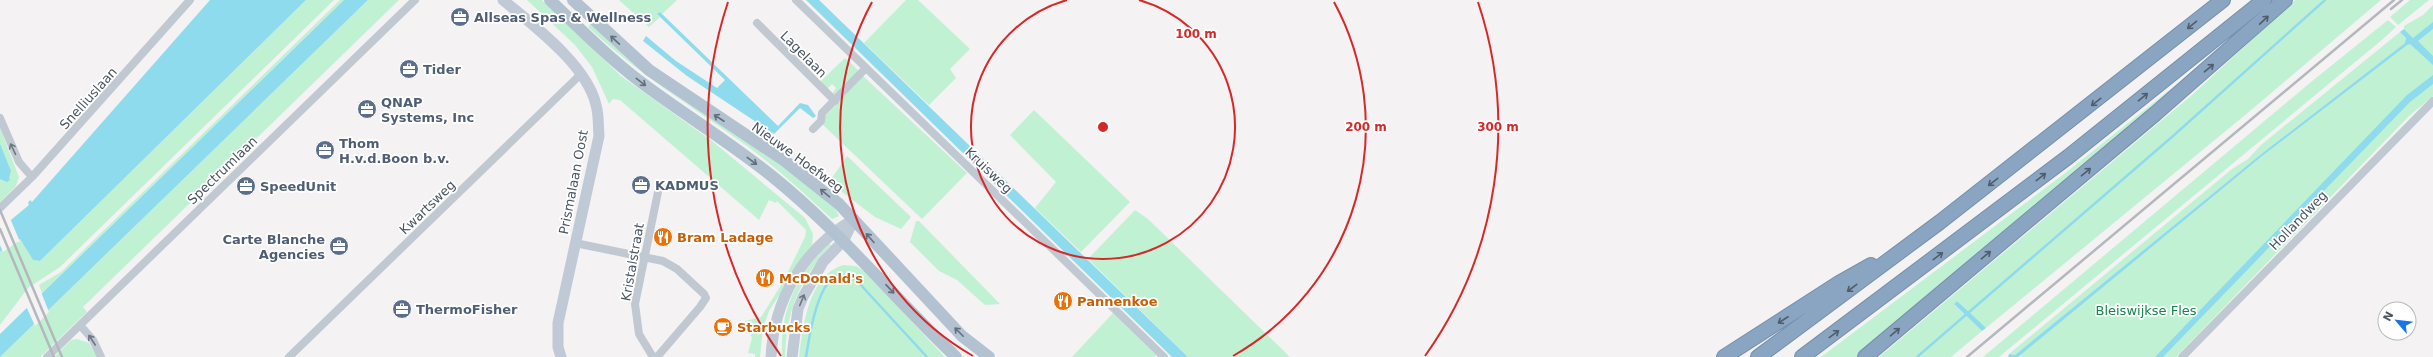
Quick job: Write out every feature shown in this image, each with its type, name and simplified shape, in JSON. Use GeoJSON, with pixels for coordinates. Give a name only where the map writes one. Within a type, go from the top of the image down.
{"type":"FeatureCollection","features":[{"type":"Feature","properties":{"kind":"highway"},"geometry":{"type":"LineString","coordinates":[[1758,357],[1917,240],[2095,102],[2223,0]]}},
{"type":"Feature","properties":{"kind":"highway"},"geometry":{"type":"LineString","coordinates":[[1802,357],[2056,166],[2264,0]]}},
{"type":"Feature","properties":{"kind":"highway"},"geometry":{"type":"LineString","coordinates":[[1865,357],[2155,114],[2285,0]]}},
{"type":"Feature","properties":{"kind":"highway"},"geometry":{"type":"LineString","coordinates":[[1724,357],[1839,283],[1917,240]]}},
{"type":"Feature","properties":{"kind":"main road"},"geometry":{"type":"LineString","coordinates":[[550,0],[607,54],[642,83],[710,129],[773,177],[844,240],[956,357]]}},
{"type":"Feature","properties":{"kind":"main road","name":"Nieuwe Hoefweg"},"geometry":{"type":"LineString","coordinates":[[573,0],[649,70],[812,181],[854,219],[962,336],[989,357]]}},
{"type":"Feature","properties":{"kind":"street","name":"Snelliuslaan"},"geometry":{"type":"LineString","coordinates":[[0,208],[32,177],[190,0]]}},
{"type":"Feature","properties":{"kind":"street","name":"Spectrumlaan"},"geometry":{"type":"LineString","coordinates":[[47,357],[415,0]]}},
{"type":"Feature","properties":{"kind":"street","name":"Prismalaan Oost"},"geometry":{"type":"LineString","coordinates":[[503,0],[538,29],[581,74],[596,105],[599,136],[558,323],[558,341],[561,357]]}},
{"type":"Feature","properties":{"kind":"street","name":"Kruisweg"},"geometry":{"type":"LineString","coordinates":[[796,0],[1164,357]]}},
{"type":"Feature","properties":{"kind":"street","name":"Lagelaan"},"geometry":{"type":"LineString","coordinates":[[757,23],[835,101]]}},
{"type":"Feature","properties":{"kind":"street"},"geometry":{"type":"LineString","coordinates":[[813,129],[821,121],[822,113],[866,68]]}},
{"type":"Feature","properties":{"kind":"street","name":"Kwartsweg"},"geometry":{"type":"LineString","coordinates":[[289,357],[581,74]]}},
{"type":"Feature","properties":{"kind":"street","name":"Hollandweg"},"geometry":{"type":"LineString","coordinates":[[2182,357],[2433,101]]}},
{"type":"Feature","properties":{"kind":"street"},"geometry":{"type":"LineString","coordinates":[[0,118],[19,162],[32,177]]}},
{"type":"Feature","properties":{"kind":"street","name":"Kristalstraat"},"geometry":{"type":"LineString","coordinates":[[653,357],[638,334],[635,304],[658,192]]}},
{"type":"Feature","properties":{"kind":"street"},"geometry":{"type":"LineString","coordinates":[[771,357],[775,322],[786,290],[797,274],[834,231],[854,219]]}},
{"type":"Feature","properties":{"kind":"street"},"geometry":{"type":"LineString","coordinates":[[792,357],[798,309],[803,297],[823,262],[844,240],[854,219]]}},
{"type":"Feature","properties":{"kind":"street"},"geometry":{"type":"LineString","coordinates":[[575,243],[663,261],[670,265],[704,294],[706,298],[657,357]]}},
{"type":"Feature","properties":{"kind":"street"},"geometry":{"type":"LineString","coordinates":[[80,325],[93,340],[101,357]]}},
{"type":"Feature","properties":{"kind":"green space"},"geometry":{"type":"Polygon","coordinates":[[[306,0],[334,0],[60,267],[28,288],[0,325],[0,252],[7,245],[20,239],[33,260],[40,261],[306,0]]]}},
{"type":"Feature","properties":{"kind":"green space"},"geometry":{"type":"Polygon","coordinates":[[[340,0],[344,0],[42,293],[39,285],[61,272],[340,0]]]}},
{"type":"Feature","properties":{"kind":"green space"},"geometry":{"type":"Polygon","coordinates":[[[368,0],[399,0],[83,307],[87,312],[40,357],[0,357],[368,0]]]}},
{"type":"Feature","properties":{"kind":"green space"},"geometry":{"type":"Polygon","coordinates":[[[527,0],[542,0],[621,76],[712,141],[805,218],[813,234],[812,245],[769,311],[763,328],[760,357],[755,357],[755,354],[748,353],[752,338],[745,321],[761,317],[783,282],[805,237],[806,230],[777,201],[776,203],[769,200],[759,220],[620,100],[613,99],[609,104],[592,67],[575,45],[527,0]]]}},
{"type":"Feature","properties":{"kind":"green space"},"geometry":{"type":"Polygon","coordinates":[[[619,0],[677,0],[662,14],[660,12],[657,15],[660,17],[649,27],[619,0]]]}},
{"type":"Feature","properties":{"kind":"green space"},"geometry":{"type":"Polygon","coordinates":[[[906,0],[918,0],[970,49],[950,69],[956,78],[929,105],[864,43],[906,0]]]}},
{"type":"Feature","properties":{"kind":"green space"},"geometry":{"type":"Polygon","coordinates":[[[2295,0],[2381,0],[2250,111],[1986,328],[1957,301],[1954,304],[1982,331],[1951,357],[1879,357],[2192,95],[2295,0]]]}},
{"type":"Feature","properties":{"kind":"green space"},"geometry":{"type":"Polygon","coordinates":[[[2410,0],[2429,0],[2398,25],[2390,17],[2410,0]]]}},
{"type":"Feature","properties":{"kind":"green space","name":"Bleiswijkse Fles"},"geometry":{"type":"Polygon","coordinates":[[[2433,5],[2433,96],[2409,116],[2176,357],[2015,357],[2261,157],[2413,38],[2404,29],[2404,26],[2423,15],[2433,5]]]}},
{"type":"Feature","properties":{"kind":"green space"},"geometry":{"type":"Polygon","coordinates":[[[2388,20],[2396,27],[2383,39],[1999,357],[1983,357],[2311,82],[2388,20]]]}},
{"type":"Feature","properties":{"kind":"green space"},"geometry":{"type":"Polygon","coordinates":[[[591,24],[656,81],[804,181],[835,208],[839,216],[832,219],[791,181],[758,154],[626,60],[588,27],[591,24]]]}},
{"type":"Feature","properties":{"kind":"green space"},"geometry":{"type":"Polygon","coordinates":[[[2400,32],[2406,38],[2405,43],[2260,155],[2015,355],[2009,354],[2232,169],[2248,159],[2261,145],[2400,32]]]}},
{"type":"Feature","properties":{"kind":"green space"},"geometry":{"type":"Polygon","coordinates":[[[2221,49],[1857,357],[1821,357],[2064,174],[2221,49]]]}},
{"type":"Feature","properties":{"kind":"green space"},"geometry":{"type":"Polygon","coordinates":[[[845,58],[859,71],[835,96],[832,94],[836,88],[832,84],[827,89],[821,81],[845,58]]]}},
{"type":"Feature","properties":{"kind":"green space"},"geometry":{"type":"Polygon","coordinates":[[[863,76],[967,173],[922,219],[822,124],[826,115],[863,76]]]}},
{"type":"Feature","properties":{"kind":"green space"},"geometry":{"type":"Polygon","coordinates":[[[1034,110],[1130,202],[1081,252],[1035,208],[1056,182],[1010,135],[1034,110]]]}},
{"type":"Feature","properties":{"kind":"green space"},"geometry":{"type":"Polygon","coordinates":[[[0,128],[19,177],[16,186],[0,202],[0,128]]]}},
{"type":"Feature","properties":{"kind":"green space"},"geometry":{"type":"Polygon","coordinates":[[[847,156],[911,217],[901,229],[875,217],[829,182],[847,156]]]}},
{"type":"Feature","properties":{"kind":"green space"},"geometry":{"type":"Polygon","coordinates":[[[1135,210],[1148,219],[1290,357],[1188,357],[1088,259],[1135,210]]]}},
{"type":"Feature","properties":{"kind":"green space"},"geometry":{"type":"Polygon","coordinates":[[[916,221],[919,221],[1000,304],[985,305],[957,280],[939,271],[910,242],[916,221]]]}},
{"type":"Feature","properties":{"kind":"green space"},"geometry":{"type":"Polygon","coordinates":[[[829,243],[831,245],[803,283],[797,296],[789,324],[785,357],[782,357],[784,324],[792,295],[807,268],[829,243]]]}},
{"type":"Feature","properties":{"kind":"green space"},"geometry":{"type":"Polygon","coordinates":[[[843,265],[856,266],[864,271],[945,357],[799,357],[805,317],[815,291],[822,280],[831,271],[843,265]]]}},
{"type":"Feature","properties":{"kind":"green space"},"geometry":{"type":"Polygon","coordinates":[[[1113,313],[1156,355],[1155,357],[1072,357],[1113,313]]]}},
{"type":"Feature","properties":{"kind":"green space"},"geometry":{"type":"Polygon","coordinates":[[[77,339],[89,343],[97,357],[54,357],[71,340],[77,339]]]}},
{"type":"Feature","properties":{"kind":"water"},"geometry":{"type":"Polygon","coordinates":[[[210,0],[306,0],[40,261],[33,260],[20,239],[7,245],[0,252],[0,229],[29,205],[28,203],[30,200],[32,202],[210,0]]]}},
{"type":"Feature","properties":{"kind":"water"},"geometry":{"type":"Polygon","coordinates":[[[344,0],[368,0],[0,357],[0,334],[344,0]]]}},
{"type":"Feature","properties":{"kind":"water"},"geometry":{"type":"Polygon","coordinates":[[[806,0],[819,0],[1188,357],[1172,357],[806,0]]]}},
{"type":"Feature","properties":{"kind":"water"},"geometry":{"type":"Polygon","coordinates":[[[660,12],[778,126],[800,103],[808,105],[816,116],[813,118],[800,108],[774,134],[687,76],[643,41],[646,36],[676,61],[717,88],[725,80],[657,14],[660,12]]]}},
{"type":"Feature","properties":{"kind":"water"},"geometry":{"type":"Polygon","coordinates":[[[2433,22],[2433,29],[2418,41],[2433,56],[2433,65],[2410,44],[2407,45],[2261,157],[2018,357],[2008,357],[2009,354],[2015,355],[2260,155],[2405,43],[2406,38],[2400,32],[2404,29],[2413,38],[2433,22]]]}},
{"type":"Feature","properties":{"kind":"water"},"geometry":{"type":"Polygon","coordinates":[[[2433,75],[2433,84],[2410,102],[2163,357],[2155,357],[2407,95],[2433,75]]]}},
{"type":"Feature","properties":{"kind":"water"},"geometry":{"type":"Polygon","coordinates":[[[0,144],[11,171],[9,178],[10,180],[7,182],[0,179],[0,144]]]}},
{"type":"Feature","properties":{"kind":"water"},"geometry":{"type":"Polygon","coordinates":[[[1957,301],[1986,328],[1982,331],[1954,304],[1957,301]]]}},
{"type":"Feature","properties":{"kind":"pier"},"geometry":{"type":"Polygon","coordinates":[[[10,218],[20,242],[17,242],[3,252],[0,245],[0,226],[10,218]]]}},
{"type":"Feature","properties":{"kind":"pier"},"geometry":{"type":"Polygon","coordinates":[[[41,292],[49,312],[35,326],[26,306],[41,292]]]}},
{"type":"Feature","properties":{"kind":"waterway"},"geometry":{"type":"LineString","coordinates":[[1917,357],[2173,136],[2325,0]]}},
{"type":"Feature","properties":{"kind":"waterway"},"geometry":{"type":"LineString","coordinates":[[806,357],[815,311],[820,298],[831,279],[839,275],[845,275],[859,283],[927,357]]}},
{"type":"Feature","properties":{"kind":"railway"},"geometry":{"type":"LineString","coordinates":[[1967,357],[2394,0]]}},
{"type":"Feature","properties":{"kind":"railway"},"geometry":{"type":"LineString","coordinates":[[2391,9],[2402,0]]}},
{"type":"Feature","properties":{"kind":"railway"},"geometry":{"type":"LineString","coordinates":[[0,210],[62,357]]}},
{"type":"Feature","properties":{"kind":"railway"},"geometry":{"type":"LineString","coordinates":[[0,229],[54,357]]}},
{"type":"Feature","properties":{"kind":"place","name":"Allseas Spas & Wellness"},"geometry":{"type":"Point","coordinates":[460,17]}},
{"type":"Feature","properties":{"kind":"place","name":"Tider"},"geometry":{"type":"Point","coordinates":[409,69]}},
{"type":"Feature","properties":{"kind":"place","name":"QNAP Systems, Inc"},"geometry":{"type":"Point","coordinates":[367,109]}},
{"type":"Feature","properties":{"kind":"place","name":"Thom H.v.d.Boon b.v."},"geometry":{"type":"Point","coordinates":[325,150]}},
{"type":"Feature","properties":{"kind":"place","name":"KADMUS"},"geometry":{"type":"Point","coordinates":[641,185]}},
{"type":"Feature","properties":{"kind":"place","name":"SpeedUnit"},"geometry":{"type":"Point","coordinates":[246,186]}},
{"type":"Feature","properties":{"kind":"place","name":"Bram Ladage"},"geometry":{"type":"Point","coordinates":[663,237]}},
{"type":"Feature","properties":{"kind":"place","name":"Carte Blanche Agencies"},"geometry":{"type":"Point","coordinates":[339,246]}},
{"type":"Feature","properties":{"kind":"place","name":"McDonald's"},"geometry":{"type":"Point","coordinates":[765,278]}},
{"type":"Feature","properties":{"kind":"place","name":"Pannenkoe"},"geometry":{"type":"Point","coordinates":[1063,301]}},
{"type":"Feature","properties":{"kind":"place","name":"ThermoFisher"},"geometry":{"type":"Point","coordinates":[402,309]}},
{"type":"Feature","properties":{"kind":"place","name":"Starbucks"},"geometry":{"type":"Point","coordinates":[723,327]}}]}
